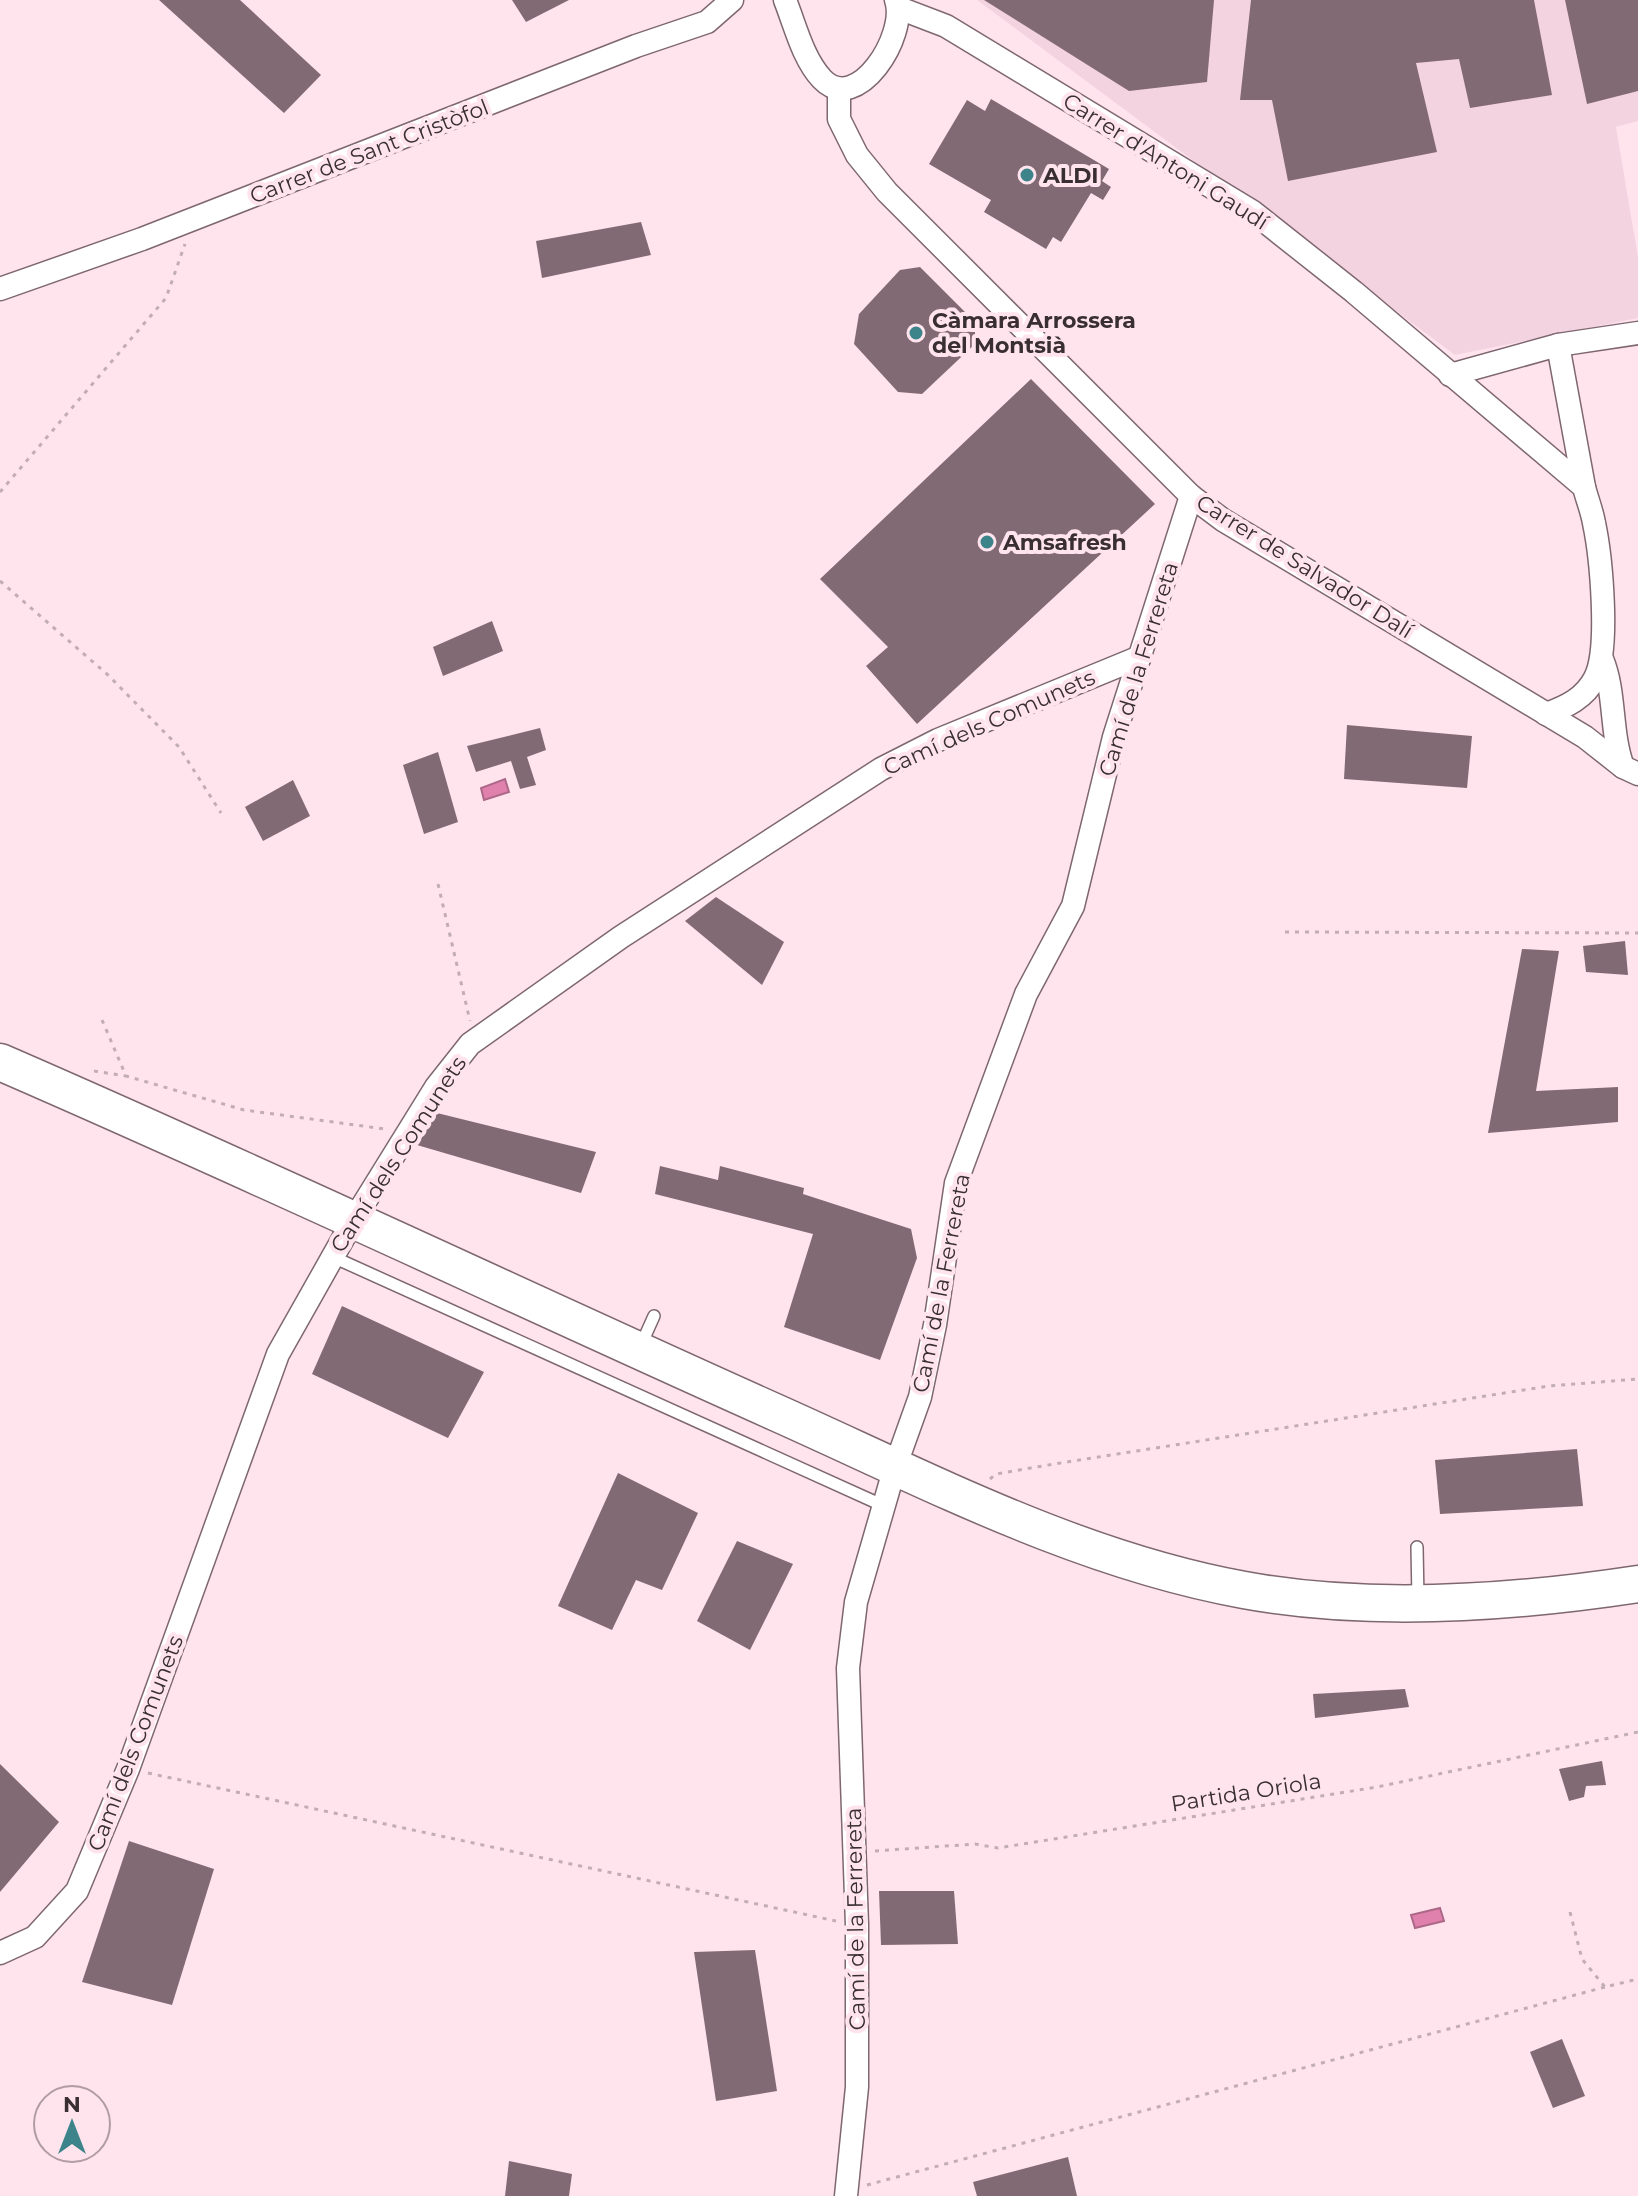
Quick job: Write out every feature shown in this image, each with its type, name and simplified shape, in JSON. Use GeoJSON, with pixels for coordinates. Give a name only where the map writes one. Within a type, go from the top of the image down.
{"type":"FeatureCollection","features":[{"type":"Feature","properties":{"kind":"main road"},"geometry":{"type":"LineString","coordinates":[[0,1062],[895,1467],[1089,1549],[1204,1582],[1308,1598],[1418,1602],[1517,1599],[1638,1584]]}},
{"type":"Feature","properties":{"kind":"street","name":"Carrer de Sant Cristòfol"},"geometry":{"type":"LineString","coordinates":[[0,289],[194,219],[636,46],[707,22],[732,0]]}},
{"type":"Feature","properties":{"kind":"street"},"geometry":{"type":"LineString","coordinates":[[785,0],[810,63],[824,81],[839,89],[857,85],[890,50],[899,22],[898,4]]}},
{"type":"Feature","properties":{"kind":"street","name":"Carrer d'Antoni Gaudí"},"geometry":{"type":"LineString","coordinates":[[898,4],[946,26],[1253,212],[1354,292],[1584,487]]}},
{"type":"Feature","properties":{"kind":"street","name":"Carrer de Salvador Dalí"},"geometry":{"type":"LineString","coordinates":[[839,89],[839,119],[857,155],[887,192],[1191,496],[1223,520],[1585,737],[1631,771]]}},
{"type":"Feature","properties":{"kind":"street"},"geometry":{"type":"LineString","coordinates":[[1450,375],[1558,345],[1638,333]]}},
{"type":"Feature","properties":{"kind":"street"},"geometry":{"type":"LineString","coordinates":[[1546,714],[1565,708],[1586,691],[1602,659],[1602,599],[1595,524],[1584,487],[1558,345]]}},
{"type":"Feature","properties":{"kind":"street","name":"Camí de la Ferrereta"},"geometry":{"type":"LineString","coordinates":[[846,2193],[857,2087],[857,1925],[848,1668],[856,1602],[895,1467],[920,1397],[935,1325],[956,1183],[1026,994],[1073,906],[1114,737],[1191,496]]}},
{"type":"Feature","properties":{"kind":"street","name":"Camí dels Comunets"},"geometry":{"type":"LineString","coordinates":[[0,1953],[35,1937],[77,1891],[128,1769],[278,1354],[353,1221],[436,1087],[474,1040],[621,937],[881,769],[938,740],[1140,657]]}},
{"type":"Feature","properties":{"kind":"street"},"geometry":{"type":"LineString","coordinates":[[1602,659],[1610,680],[1617,751],[1631,771]]}},
{"type":"Feature","properties":{"kind":"lane"},"geometry":{"type":"LineString","coordinates":[[333,1257],[885,1506]]}},
{"type":"Feature","properties":{"kind":"lane"},"geometry":{"type":"LineString","coordinates":[[639,1350],[654,1316]]}},
{"type":"Feature","properties":{"kind":"lane"},"geometry":{"type":"LineString","coordinates":[[1417,1547],[1418,1602]]}},
{"type":"Feature","properties":{"kind":"path"},"geometry":{"type":"LineString","coordinates":[[0,492],[166,298],[194,219]]}},
{"type":"Feature","properties":{"kind":"path"},"geometry":{"type":"LineString","coordinates":[[0,581],[108,675],[179,747],[221,813]]}},
{"type":"Feature","properties":{"kind":"path"},"geometry":{"type":"LineString","coordinates":[[438,884],[474,1040]]}},
{"type":"Feature","properties":{"kind":"path"},"geometry":{"type":"LineString","coordinates":[[1285,932],[1638,933]]}},
{"type":"Feature","properties":{"kind":"path"},"geometry":{"type":"LineString","coordinates":[[102,1020],[126,1076],[244,1110],[409,1131]]}},
{"type":"Feature","properties":{"kind":"path"},"geometry":{"type":"LineString","coordinates":[[974,1502],[981,1488],[996,1474],[1549,1386],[1638,1379]]}},
{"type":"Feature","properties":{"kind":"path","name":"Partida Oriola"},"geometry":{"type":"LineString","coordinates":[[855,1853],[975,1844],[998,1848],[1377,1787],[1638,1732]]}},
{"type":"Feature","properties":{"kind":"path"},"geometry":{"type":"LineString","coordinates":[[128,1769],[857,1925]]}},
{"type":"Feature","properties":{"kind":"path"},"geometry":{"type":"LineString","coordinates":[[1570,1912],[1582,1959],[1605,1987]]}},
{"type":"Feature","properties":{"kind":"path"},"geometry":{"type":"LineString","coordinates":[[846,2193],[1638,1979]]}},
{"type":"Feature","properties":{"kind":"shaded area"},"geometry":{"type":"Polygon","coordinates":[[[977,0],[1638,0],[1638,121],[1616,127],[1638,257],[1638,318],[1455,355],[977,0]]]}},
{"type":"Feature","properties":{"kind":"shaded area"},"geometry":{"type":"Polygon","coordinates":[[[505,779],[509,792],[484,800],[481,788],[505,779]]]}},
{"type":"Feature","properties":{"kind":"shaded area"},"geometry":{"type":"Polygon","coordinates":[[[1440,1908],[1444,1921],[1415,1928],[1411,1915],[1440,1908]]]}},
{"type":"Feature","properties":{"kind":"building"},"geometry":{"type":"Polygon","coordinates":[[[159,0],[240,0],[321,75],[284,113],[159,0]]]}},
{"type":"Feature","properties":{"kind":"building"},"geometry":{"type":"Polygon","coordinates":[[[512,0],[569,0],[526,22],[512,0]]]}},
{"type":"Feature","properties":{"kind":"building"},"geometry":{"type":"Polygon","coordinates":[[[984,0],[1214,0],[1207,82],[1129,91],[984,0]]]}},
{"type":"Feature","properties":{"kind":"building"},"geometry":{"type":"Polygon","coordinates":[[[1251,0],[1534,0],[1552,95],[1470,108],[1459,59],[1416,63],[1437,152],[1288,181],[1272,100],[1240,100],[1251,0]]]}},
{"type":"Feature","properties":{"kind":"building"},"geometry":{"type":"Polygon","coordinates":[[[1565,0],[1638,0],[1638,91],[1587,104],[1565,0]]]}},
{"type":"Feature","properties":{"kind":"building","name":"ALDI"},"geometry":{"type":"Polygon","coordinates":[[[991,99],[1109,169],[1102,181],[1111,187],[1103,200],[1091,193],[1061,242],[1053,237],[1046,249],[984,212],[991,200],[929,164],[967,100],[985,111],[991,99]]]}},
{"type":"Feature","properties":{"kind":"building"},"geometry":{"type":"Polygon","coordinates":[[[641,222],[651,255],[542,278],[536,241],[641,222]]]}},
{"type":"Feature","properties":{"kind":"building","name":"Càmara Arrossera del Montsià"},"geometry":{"type":"Polygon","coordinates":[[[920,267],[975,322],[975,344],[922,394],[898,392],[854,344],[859,314],[900,270],[920,267]]]}},
{"type":"Feature","properties":{"kind":"building","name":"Amsafresh"},"geometry":{"type":"Polygon","coordinates":[[[1031,379],[1155,504],[917,724],[866,666],[888,647],[820,579],[1031,379]]]}},
{"type":"Feature","properties":{"kind":"building"},"geometry":{"type":"Polygon","coordinates":[[[492,621],[503,651],[443,676],[433,647],[492,621]]]}},
{"type":"Feature","properties":{"kind":"building"},"geometry":{"type":"Polygon","coordinates":[[[1347,725],[1472,736],[1467,788],[1344,779],[1347,725]]]}},
{"type":"Feature","properties":{"kind":"building"},"geometry":{"type":"Polygon","coordinates":[[[540,728],[546,750],[527,757],[536,785],[520,789],[511,761],[476,772],[467,746],[540,728]]]}},
{"type":"Feature","properties":{"kind":"building"},"geometry":{"type":"Polygon","coordinates":[[[438,752],[458,822],[424,834],[403,765],[438,752]]]}},
{"type":"Feature","properties":{"kind":"building"},"geometry":{"type":"Polygon","coordinates":[[[293,780],[310,816],[263,841],[245,807],[293,780]]]}},
{"type":"Feature","properties":{"kind":"building"},"geometry":{"type":"Polygon","coordinates":[[[716,897],[784,942],[762,985],[685,921],[716,897]]]}},
{"type":"Feature","properties":{"kind":"building"},"geometry":{"type":"Polygon","coordinates":[[[1625,941],[1628,975],[1586,972],[1583,946],[1625,941]]]}},
{"type":"Feature","properties":{"kind":"building"},"geometry":{"type":"Polygon","coordinates":[[[1522,949],[1559,951],[1536,1091],[1618,1087],[1618,1122],[1488,1133],[1522,949]]]}},
{"type":"Feature","properties":{"kind":"building"},"geometry":{"type":"Polygon","coordinates":[[[437,1113],[596,1152],[581,1193],[417,1145],[437,1113]]]}},
{"type":"Feature","properties":{"kind":"building"},"geometry":{"type":"Polygon","coordinates":[[[660,1166],[718,1180],[720,1166],[804,1188],[803,1194],[911,1229],[917,1258],[880,1360],[784,1327],[813,1234],[655,1194],[660,1166]]]}},
{"type":"Feature","properties":{"kind":"building"},"geometry":{"type":"Polygon","coordinates":[[[342,1306],[484,1372],[448,1438],[312,1374],[342,1306]]]}},
{"type":"Feature","properties":{"kind":"building"},"geometry":{"type":"Polygon","coordinates":[[[1577,1449],[1583,1506],[1440,1514],[1435,1460],[1577,1449]]]}},
{"type":"Feature","properties":{"kind":"building"},"geometry":{"type":"Polygon","coordinates":[[[618,1473],[698,1513],[662,1590],[636,1580],[612,1630],[558,1606],[618,1473]]]}},
{"type":"Feature","properties":{"kind":"building"},"geometry":{"type":"Polygon","coordinates":[[[737,1541],[793,1564],[750,1650],[697,1621],[737,1541]]]}},
{"type":"Feature","properties":{"kind":"building"},"geometry":{"type":"Polygon","coordinates":[[[1405,1689],[1409,1707],[1315,1718],[1313,1694],[1405,1689]]]}},
{"type":"Feature","properties":{"kind":"building"},"geometry":{"type":"Polygon","coordinates":[[[1602,1761],[1606,1785],[1586,1786],[1584,1797],[1569,1801],[1559,1769],[1602,1761]]]}},
{"type":"Feature","properties":{"kind":"building"},"geometry":{"type":"Polygon","coordinates":[[[0,1764],[59,1822],[0,1892],[0,1764]]]}},
{"type":"Feature","properties":{"kind":"building"},"geometry":{"type":"Polygon","coordinates":[[[129,1841],[214,1869],[172,2005],[82,1982],[129,1841]]]}},
{"type":"Feature","properties":{"kind":"building"},"geometry":{"type":"Polygon","coordinates":[[[879,1891],[954,1891],[958,1944],[881,1945],[879,1891]]]}},
{"type":"Feature","properties":{"kind":"building"},"geometry":{"type":"Polygon","coordinates":[[[755,1950],[777,2091],[716,2101],[694,1952],[755,1950]]]}},
{"type":"Feature","properties":{"kind":"building"},"geometry":{"type":"Polygon","coordinates":[[[1562,2039],[1585,2096],[1553,2108],[1530,2052],[1562,2039]]]}},
{"type":"Feature","properties":{"kind":"building"},"geometry":{"type":"Polygon","coordinates":[[[1068,2157],[1077,2196],[977,2196],[973,2182],[1068,2157]]]}},
{"type":"Feature","properties":{"kind":"building"},"geometry":{"type":"Polygon","coordinates":[[[509,2161],[572,2174],[569,2196],[505,2196],[509,2161]]]}},
{"type":"Feature","properties":{"kind":"place","name":"ALDI"},"geometry":{"type":"Point","coordinates":[1027,175]}},
{"type":"Feature","properties":{"kind":"place","name":"Càmara Arrossera del Montsià"},"geometry":{"type":"Point","coordinates":[916,333]}},
{"type":"Feature","properties":{"kind":"place","name":"Amsafresh"},"geometry":{"type":"Point","coordinates":[987,542]}}]}
